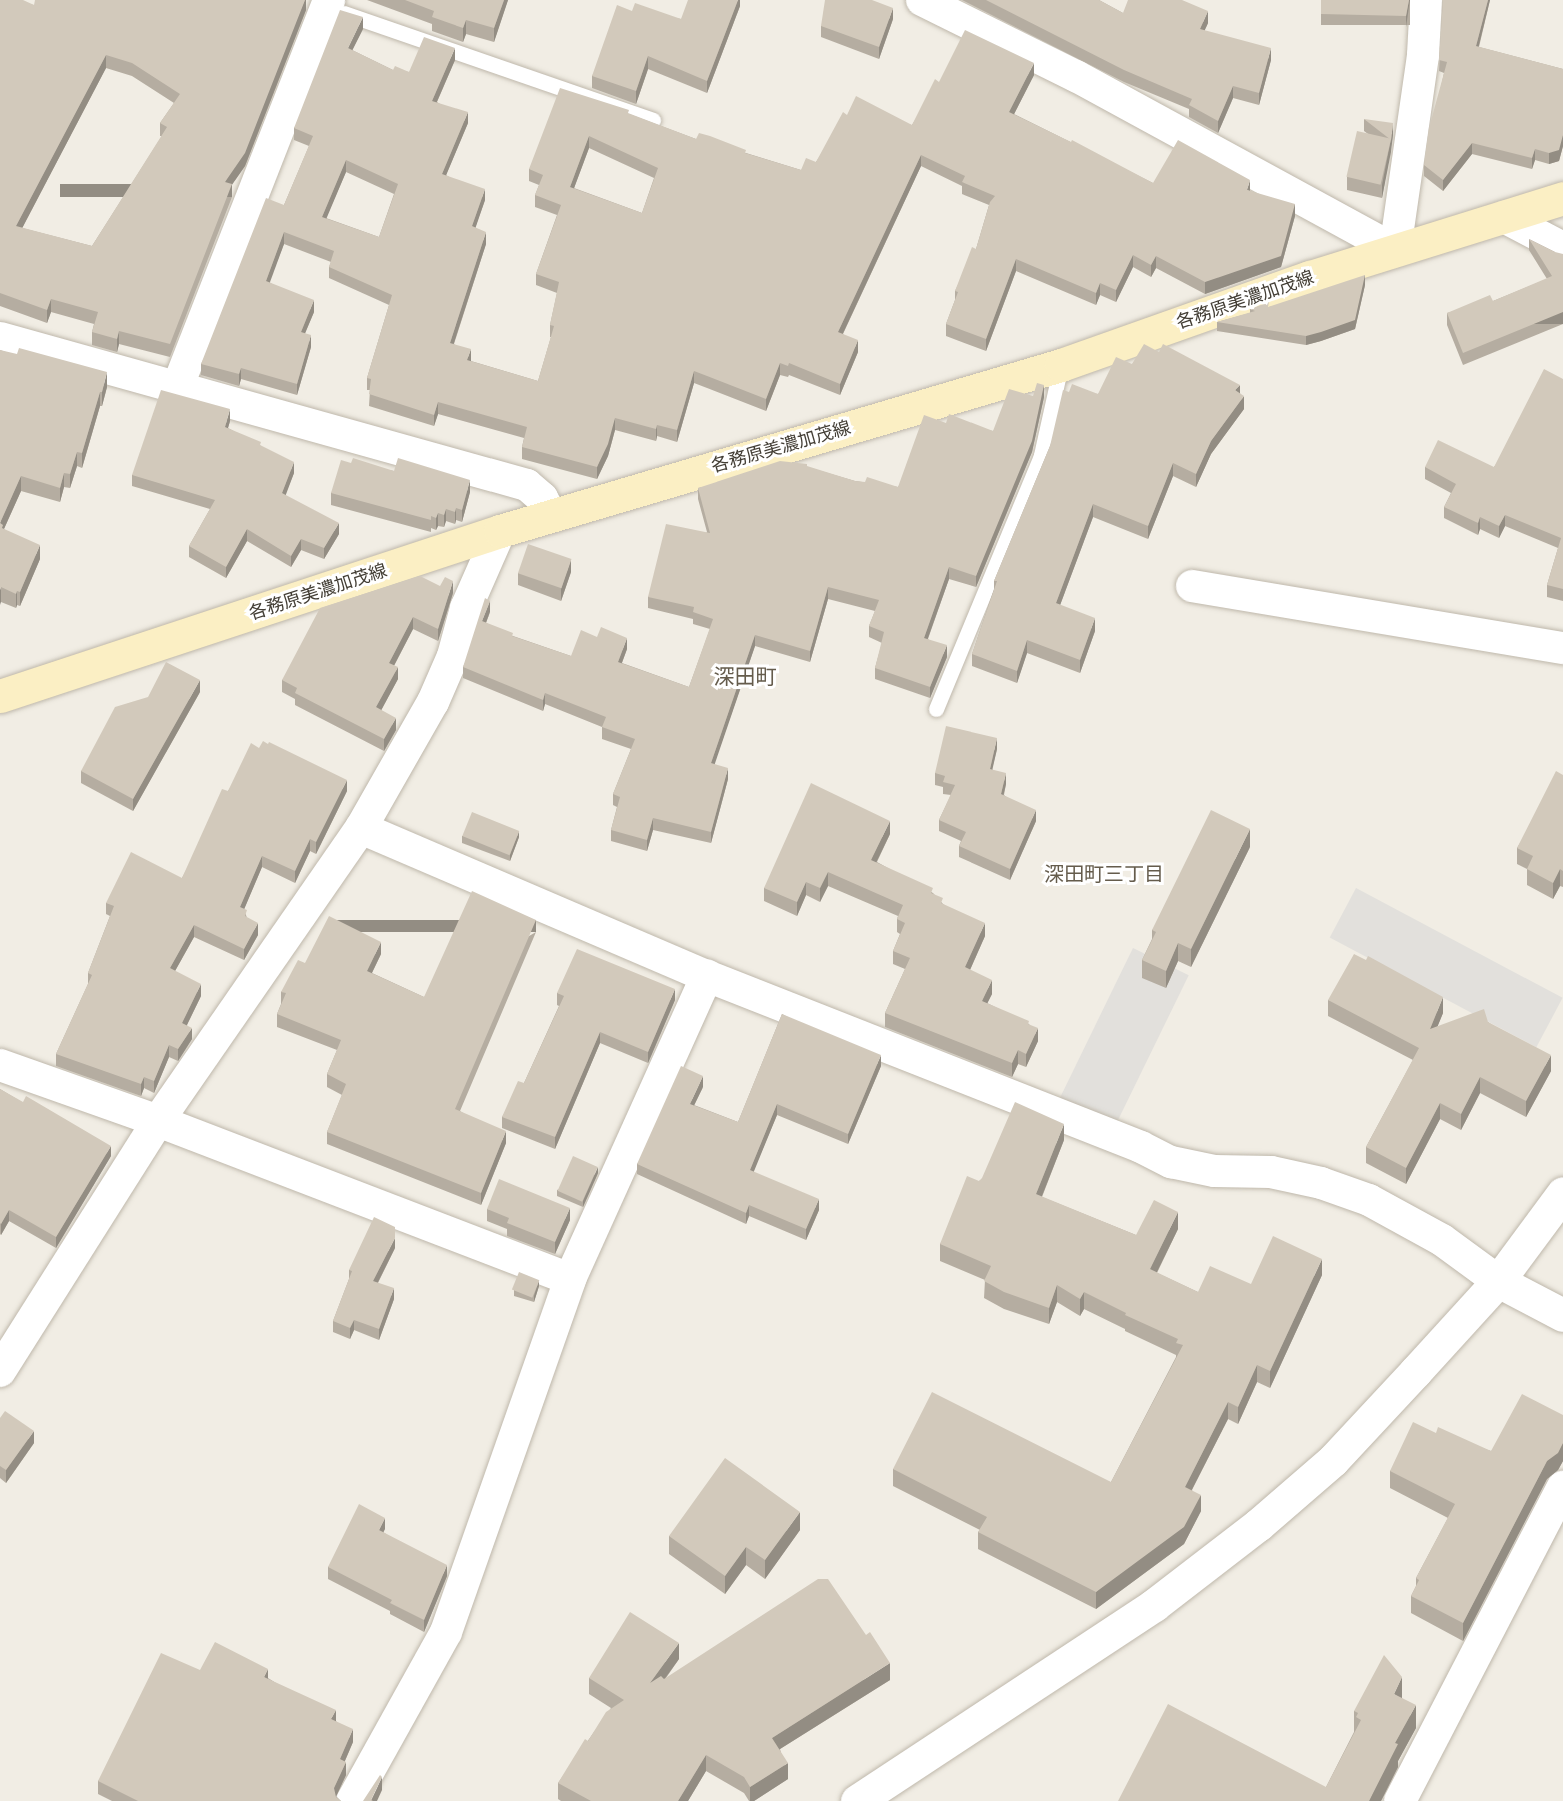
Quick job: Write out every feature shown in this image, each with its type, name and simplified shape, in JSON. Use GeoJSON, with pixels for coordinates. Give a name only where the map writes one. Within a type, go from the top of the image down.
{"type":"FeatureCollection","features":[{"type":"Feature","properties":{"kind":"main road","name":"各務原美濃加茂線"},"geometry":{"type":"LineString","coordinates":[[0,696],[551,515],[1061,364],[1395,250],[1563,198]]}},
{"type":"Feature","properties":{"kind":"street"},"geometry":{"type":"LineString","coordinates":[[922,0],[1076,76],[1395,250],[1423,55],[1426,0]]}},
{"type":"Feature","properties":{"kind":"street"},"geometry":{"type":"LineString","coordinates":[[177,388],[328,4]]}},
{"type":"Feature","properties":{"kind":"street"},"geometry":{"type":"LineString","coordinates":[[1504,217],[1563,248]]}},
{"type":"Feature","properties":{"kind":"street"},"geometry":{"type":"LineString","coordinates":[[0,338],[527,485],[542,498],[551,515]]}},
{"type":"Feature","properties":{"kind":"street"},"geometry":{"type":"LineString","coordinates":[[0,1371],[158,1121],[362,828],[433,702],[453,656],[466,608],[500,531]]}},
{"type":"Feature","properties":{"kind":"street"},"geometry":{"type":"LineString","coordinates":[[1192,586],[1563,648]]}},
{"type":"Feature","properties":{"kind":"street"},"geometry":{"type":"LineString","coordinates":[[362,828],[707,976],[1141,1147],[1171,1162],[1214,1172],[1271,1172],[1321,1183],[1369,1200],[1442,1240],[1498,1281],[1563,1315]]}},
{"type":"Feature","properties":{"kind":"street"},"geometry":{"type":"LineString","coordinates":[[352,1801],[446,1632],[570,1279],[707,976]]}},
{"type":"Feature","properties":{"kind":"street"},"geometry":{"type":"LineString","coordinates":[[0,1065],[158,1121],[570,1279]]}},
{"type":"Feature","properties":{"kind":"street"},"geometry":{"type":"LineString","coordinates":[[857,1801],[1154,1605],[1258,1525],[1333,1460],[1498,1281],[1563,1193]]}},
{"type":"Feature","properties":{"kind":"street"},"geometry":{"type":"LineString","coordinates":[[1400,1801],[1563,1487]]}},
{"type":"Feature","properties":{"kind":"lane"},"geometry":{"type":"LineString","coordinates":[[328,4],[653,120]]}},
{"type":"Feature","properties":{"kind":"lane"},"geometry":{"type":"LineString","coordinates":[[936,709],[1041,455],[1061,364]]}},
{"type":"Feature","properties":{"kind":"shaded area"},"geometry":{"type":"Polygon","coordinates":[[[1356,888],[1563,998],[1536,1047],[1330,937],[1356,888]]]}},
{"type":"Feature","properties":{"kind":"shaded area"},"geometry":{"type":"Polygon","coordinates":[[[1133,948],[1189,975],[1115,1127],[1059,1100],[1133,948]]]}},
{"type":"Feature","properties":{"kind":"building"},"geometry":{"type":"Polygon","coordinates":[[[0,0],[23,0],[34,5],[35,0],[305,0],[245,153],[225,182],[232,184],[170,344],[119,331],[117,339],[92,332],[98,312],[51,299],[47,310],[0,293],[0,0]],[[106,55],[16,226],[92,246],[167,127],[160,123],[180,94],[132,63],[106,55]]]}},
{"type":"Feature","properties":{"kind":"building"},"geometry":{"type":"Polygon","coordinates":[[[405,0],[504,0],[494,28],[466,20],[463,28],[432,17],[434,11],[405,0]]]}},
{"type":"Feature","properties":{"kind":"building"},"geometry":{"type":"Polygon","coordinates":[[[688,0],[738,0],[707,81],[648,56],[636,91],[592,76],[617,5],[632,11],[635,3],[681,19],[688,0]]]}},
{"type":"Feature","properties":{"kind":"building"},"geometry":{"type":"Polygon","coordinates":[[[825,0],[872,0],[893,8],[879,47],[821,26],[825,0]]]}},
{"type":"Feature","properties":{"kind":"building"},"geometry":{"type":"Polygon","coordinates":[[[986,0],[1099,0],[1123,13],[1128,0],[1182,0],[1208,11],[1200,29],[1271,48],[1259,93],[1233,86],[1218,121],[1189,105],[1192,99],[1124,70],[986,0]]]}},
{"type":"Feature","properties":{"kind":"building"},"geometry":{"type":"Polygon","coordinates":[[[1321,0],[1409,0],[1406,16],[1321,14],[1321,0]]]}},
{"type":"Feature","properties":{"kind":"building"},"geometry":{"type":"Polygon","coordinates":[[[1443,0],[1488,0],[1476,46],[1563,69],[1563,135],[1559,150],[1549,153],[1535,149],[1532,158],[1472,143],[1443,180],[1424,165],[1429,128],[1447,62],[1439,60],[1443,0]]]}},
{"type":"Feature","properties":{"kind":"building"},"geometry":{"type":"Polygon","coordinates":[[[340,10],[363,17],[348,48],[393,70],[395,66],[409,72],[424,37],[455,48],[432,101],[468,112],[442,174],[485,189],[472,226],[486,232],[450,343],[471,349],[467,360],[538,381],[554,326],[550,325],[559,282],[536,274],[561,205],[535,195],[543,175],[529,169],[560,88],[629,110],[628,113],[696,139],[699,133],[710,136],[746,150],[745,153],[801,170],[806,158],[816,162],[843,112],[847,115],[856,96],[912,125],[935,79],[939,82],[965,30],[1034,63],[1009,112],[1071,142],[1072,140],[1153,183],[1178,140],[1250,180],[1247,190],[1295,204],[1281,256],[1205,282],[1156,256],[1151,265],[1133,255],[1116,290],[1100,283],[1096,293],[1016,259],[986,339],[946,324],[958,292],[955,291],[972,247],[976,249],[990,202],[995,196],[962,182],[965,176],[921,155],[838,332],[858,340],[840,384],[789,363],[788,366],[780,363],[766,399],[694,371],[677,430],[657,425],[656,429],[615,418],[608,444],[597,467],[522,447],[527,427],[438,402],[434,415],[369,394],[371,379],[367,378],[392,295],[329,267],[334,251],[284,232],[266,281],[314,300],[301,332],[311,335],[297,384],[241,368],[239,374],[201,364],[266,198],[284,205],[313,136],[294,128],[340,10]],[[589,136],[570,187],[642,213],[658,168],[589,136]],[[346,160],[322,217],[379,237],[398,184],[346,160]]]}},
{"type":"Feature","properties":{"kind":"building"},"geometry":{"type":"Polygon","coordinates":[[[1364,119],[1393,123],[1391,140],[1364,119]]]}},
{"type":"Feature","properties":{"kind":"building"},"geometry":{"type":"Polygon","coordinates":[[[1357,131],[1391,139],[1381,185],[1346,177],[1357,131]]]}},
{"type":"Feature","properties":{"kind":"building"},"geometry":{"type":"Polygon","coordinates":[[[1529,239],[1563,254],[1563,312],[1463,353],[1447,313],[1490,295],[1493,301],[1552,276],[1529,239]]]}},
{"type":"Feature","properties":{"kind":"building"},"geometry":{"type":"Polygon","coordinates":[[[1365,275],[1355,320],[1321,332],[1306,336],[1217,322],[1255,311],[1250,309],[1269,302],[1268,307],[1365,275]]]}},
{"type":"Feature","properties":{"kind":"building"},"geometry":{"type":"Polygon","coordinates":[[[1144,344],[1159,352],[1163,344],[1240,385],[1235,390],[1244,396],[1211,441],[1196,474],[1173,463],[1148,526],[1093,504],[1056,603],[1095,618],[1080,660],[1027,640],[1017,671],[972,654],[997,581],[994,581],[1050,446],[1063,390],[1069,392],[1072,384],[1098,394],[1116,357],[1132,364],[1144,344]]]}},
{"type":"Feature","properties":{"kind":"building"},"geometry":{"type":"Polygon","coordinates":[[[19,348],[107,372],[82,453],[77,452],[70,474],[64,473],[60,488],[21,476],[0,523],[0,350],[17,354],[19,348]]]}},
{"type":"Feature","properties":{"kind":"building"},"geometry":{"type":"Polygon","coordinates":[[[1544,369],[1563,379],[1563,589],[1547,585],[1561,538],[1505,515],[1499,526],[1480,517],[1478,523],[1444,507],[1456,484],[1425,467],[1438,440],[1494,467],[1544,369]]]}},
{"type":"Feature","properties":{"kind":"building"},"geometry":{"type":"Polygon","coordinates":[[[1037,383],[1044,385],[1032,441],[976,576],[949,567],[924,638],[947,645],[930,687],[875,668],[884,632],[869,626],[879,600],[828,587],[810,651],[755,635],[711,763],[728,768],[711,832],[653,818],[647,840],[611,830],[620,797],[613,794],[635,739],[602,727],[606,717],[545,693],[543,700],[463,667],[485,598],[490,601],[482,621],[513,633],[512,636],[571,656],[581,630],[597,637],[601,627],[627,638],[618,662],[689,687],[713,619],[693,612],[694,607],[648,597],[666,524],[710,533],[698,488],[780,461],[807,464],[807,466],[855,481],[865,482],[867,477],[898,487],[924,415],[946,423],[949,414],[993,431],[1009,389],[1033,396],[1037,383]]]}},
{"type":"Feature","properties":{"kind":"building"},"geometry":{"type":"Polygon","coordinates":[[[161,390],[230,409],[225,427],[261,442],[260,445],[294,462],[282,493],[339,523],[324,548],[301,539],[291,556],[247,529],[226,567],[189,546],[215,500],[132,475],[161,390]]]}},
{"type":"Feature","properties":{"kind":"building"},"geometry":{"type":"Polygon","coordinates":[[[353,458],[394,471],[398,458],[470,480],[462,510],[456,508],[455,512],[446,509],[444,515],[438,513],[436,518],[431,516],[431,520],[331,493],[341,460],[351,463],[353,458]]]}},
{"type":"Feature","properties":{"kind":"building"},"geometry":{"type":"Polygon","coordinates":[[[0,523],[3,525],[2,528],[40,545],[20,592],[17,591],[16,594],[1,587],[0,590],[0,523]]]}},
{"type":"Feature","properties":{"kind":"building"},"geometry":{"type":"Polygon","coordinates":[[[528,544],[571,559],[561,588],[518,573],[528,544]]]}},
{"type":"Feature","properties":{"kind":"building"},"geometry":{"type":"Polygon","coordinates":[[[420,576],[440,586],[445,577],[453,581],[438,629],[413,617],[389,663],[398,667],[376,707],[396,718],[384,739],[295,693],[297,688],[282,680],[320,608],[420,576]]]}},
{"type":"Feature","properties":{"kind":"building"},"geometry":{"type":"Polygon","coordinates":[[[166,662],[200,680],[133,799],[81,771],[115,707],[148,697],[166,662]]]}},
{"type":"Feature","properties":{"kind":"building"},"geometry":{"type":"Polygon","coordinates":[[[946,726],[997,738],[990,769],[1006,773],[1001,794],[1036,810],[1010,869],[959,846],[966,832],[939,820],[955,785],[943,782],[945,776],[935,773],[946,726]]]}},
{"type":"Feature","properties":{"kind":"building"},"geometry":{"type":"Polygon","coordinates":[[[263,741],[347,780],[316,842],[310,839],[295,871],[262,856],[240,907],[247,910],[245,916],[258,923],[244,949],[194,925],[170,968],[201,984],[182,1023],[192,1028],[178,1049],[169,1045],[154,1081],[144,1077],[141,1084],[56,1054],[92,975],[88,973],[114,906],[106,903],[131,852],[182,878],[222,789],[228,791],[251,743],[259,748],[263,741]]]}},
{"type":"Feature","properties":{"kind":"building"},"geometry":{"type":"Polygon","coordinates":[[[1556,771],[1563,775],[1563,871],[1560,869],[1553,883],[1527,869],[1533,856],[1517,848],[1556,771]]]}},
{"type":"Feature","properties":{"kind":"building"},"geometry":{"type":"Polygon","coordinates":[[[811,783],[890,821],[871,860],[933,888],[931,893],[943,898],[941,903],[985,923],[965,967],[992,980],[982,1001],[1029,1021],[1028,1024],[1038,1028],[1026,1054],[1018,1050],[1012,1063],[885,1013],[910,958],[893,951],[905,923],[897,919],[903,905],[828,872],[820,888],[806,882],[797,902],[764,888],[811,783]]]}},
{"type":"Feature","properties":{"kind":"building"},"geometry":{"type":"Polygon","coordinates":[[[1211,810],[1250,829],[1191,949],[1178,943],[1166,971],[1142,960],[1156,932],[1152,930],[1211,810]]]}},
{"type":"Feature","properties":{"kind":"building"},"geometry":{"type":"Polygon","coordinates":[[[472,812],[519,831],[510,855],[462,836],[472,812]]]}},
{"type":"Feature","properties":{"kind":"building"},"geometry":{"type":"Polygon","coordinates":[[[472,891],[536,920],[455,1109],[506,1131],[481,1193],[327,1132],[346,1084],[327,1074],[341,1040],[277,1014],[286,993],[281,992],[298,960],[305,963],[329,916],[381,942],[367,971],[424,997],[472,891]]]}},
{"type":"Feature","properties":{"kind":"building"},"geometry":{"type":"Polygon","coordinates":[[[577,949],[675,989],[648,1052],[600,1032],[555,1137],[502,1117],[518,1081],[524,1083],[564,996],[557,993],[577,949]]]}},
{"type":"Feature","properties":{"kind":"building"},"geometry":{"type":"Polygon","coordinates":[[[1354,954],[1366,960],[1368,956],[1443,997],[1430,1029],[1484,1009],[1488,1022],[1551,1055],[1526,1101],[1480,1077],[1461,1114],[1440,1103],[1406,1168],[1366,1147],[1419,1048],[1328,1000],[1354,954]]]}},
{"type":"Feature","properties":{"kind":"building"},"geometry":{"type":"Polygon","coordinates":[[[782,1014],[881,1055],[848,1134],[777,1104],[750,1170],[819,1199],[806,1229],[749,1205],[746,1213],[637,1164],[681,1066],[703,1076],[690,1104],[738,1122],[782,1014]]]}},
{"type":"Feature","properties":{"kind":"building"},"geometry":{"type":"Polygon","coordinates":[[[0,1089],[23,1102],[26,1096],[111,1146],[56,1237],[9,1210],[0,1223],[0,1089]]]}},
{"type":"Feature","properties":{"kind":"building"},"geometry":{"type":"Polygon","coordinates":[[[1015,1102],[1064,1124],[1036,1194],[1136,1235],[1154,1200],[1178,1212],[1150,1269],[1198,1292],[1210,1266],[1251,1284],[1273,1236],[1322,1259],[1270,1371],[1257,1365],[1238,1407],[1228,1402],[1185,1487],[1201,1495],[1184,1527],[1096,1592],[978,1532],[987,1517],[893,1469],[932,1392],[1111,1482],[1183,1345],[1176,1343],[1178,1339],[1125,1315],[1126,1313],[1084,1292],[1080,1299],[1057,1285],[1049,1308],[1004,1292],[984,1281],[991,1266],[940,1244],[967,1176],[979,1181],[982,1178],[1015,1102]]]}},
{"type":"Feature","properties":{"kind":"building"},"geometry":{"type":"Polygon","coordinates":[[[573,1156],[598,1167],[582,1202],[558,1191],[573,1156]]]}},
{"type":"Feature","properties":{"kind":"building"},"geometry":{"type":"Polygon","coordinates":[[[499,1179],[570,1208],[555,1242],[507,1223],[509,1218],[487,1209],[499,1179]]]}},
{"type":"Feature","properties":{"kind":"building"},"geometry":{"type":"Polygon","coordinates":[[[374,1217],[395,1227],[395,1238],[373,1281],[394,1288],[379,1329],[354,1320],[350,1328],[333,1321],[352,1271],[349,1270],[374,1217]]]}},
{"type":"Feature","properties":{"kind":"building"},"geometry":{"type":"Polygon","coordinates":[[[519,1272],[539,1280],[532,1298],[512,1290],[519,1272]]]}},
{"type":"Feature","properties":{"kind":"building"},"geometry":{"type":"Polygon","coordinates":[[[1522,1394],[1563,1415],[1563,1443],[1558,1453],[1547,1461],[1463,1623],[1411,1596],[1419,1580],[1416,1578],[1455,1504],[1390,1471],[1413,1422],[1436,1433],[1438,1427],[1491,1451],[1522,1394]]]}},
{"type":"Feature","properties":{"kind":"building"},"geometry":{"type":"Polygon","coordinates":[[[5,1411],[34,1431],[6,1470],[0,1466],[0,1418],[5,1411]]]}},
{"type":"Feature","properties":{"kind":"building"},"geometry":{"type":"Polygon","coordinates":[[[725,1458],[800,1512],[765,1560],[746,1547],[725,1576],[669,1536],[725,1458]]]}},
{"type":"Feature","properties":{"kind":"building"},"geometry":{"type":"Polygon","coordinates":[[[359,1504],[385,1518],[379,1530],[447,1565],[424,1620],[390,1603],[392,1600],[328,1567],[359,1504]]]}},
{"type":"Feature","properties":{"kind":"building"},"geometry":{"type":"Polygon","coordinates":[[[818,1579],[828,1579],[866,1635],[870,1632],[890,1663],[772,1738],[788,1763],[750,1787],[744,1777],[706,1755],[678,1801],[591,1801],[558,1783],[585,1739],[588,1741],[606,1712],[624,1700],[589,1678],[630,1612],[679,1643],[650,1683],[661,1676],[664,1679],[818,1579]]]}},
{"type":"Feature","properties":{"kind":"building"},"geometry":{"type":"Polygon","coordinates":[[[215,1642],[268,1669],[264,1677],[336,1710],[331,1719],[353,1729],[340,1759],[346,1762],[334,1788],[336,1797],[341,1801],[138,1801],[98,1781],[161,1653],[200,1670],[215,1642]]]}},
{"type":"Feature","properties":{"kind":"building"},"geometry":{"type":"Polygon","coordinates":[[[1384,1655],[1402,1677],[1394,1694],[1416,1705],[1395,1743],[1398,1744],[1369,1801],[1118,1801],[1168,1704],[1326,1787],[1361,1720],[1356,1717],[1358,1713],[1354,1711],[1384,1655]]]}},
{"type":"Feature","properties":{"kind":"building"},"geometry":{"type":"Polygon","coordinates":[[[380,1775],[382,1777],[371,1800],[373,1801],[363,1801],[380,1775]]]}},
{"type":"Feature","properties":{"kind":"district","name":"深田町"},"geometry":{"type":"Point","coordinates":[745,676]}},
{"type":"Feature","properties":{"kind":"district","name":"深田町三丁目"},"geometry":{"type":"Point","coordinates":[1104,873]}}]}
